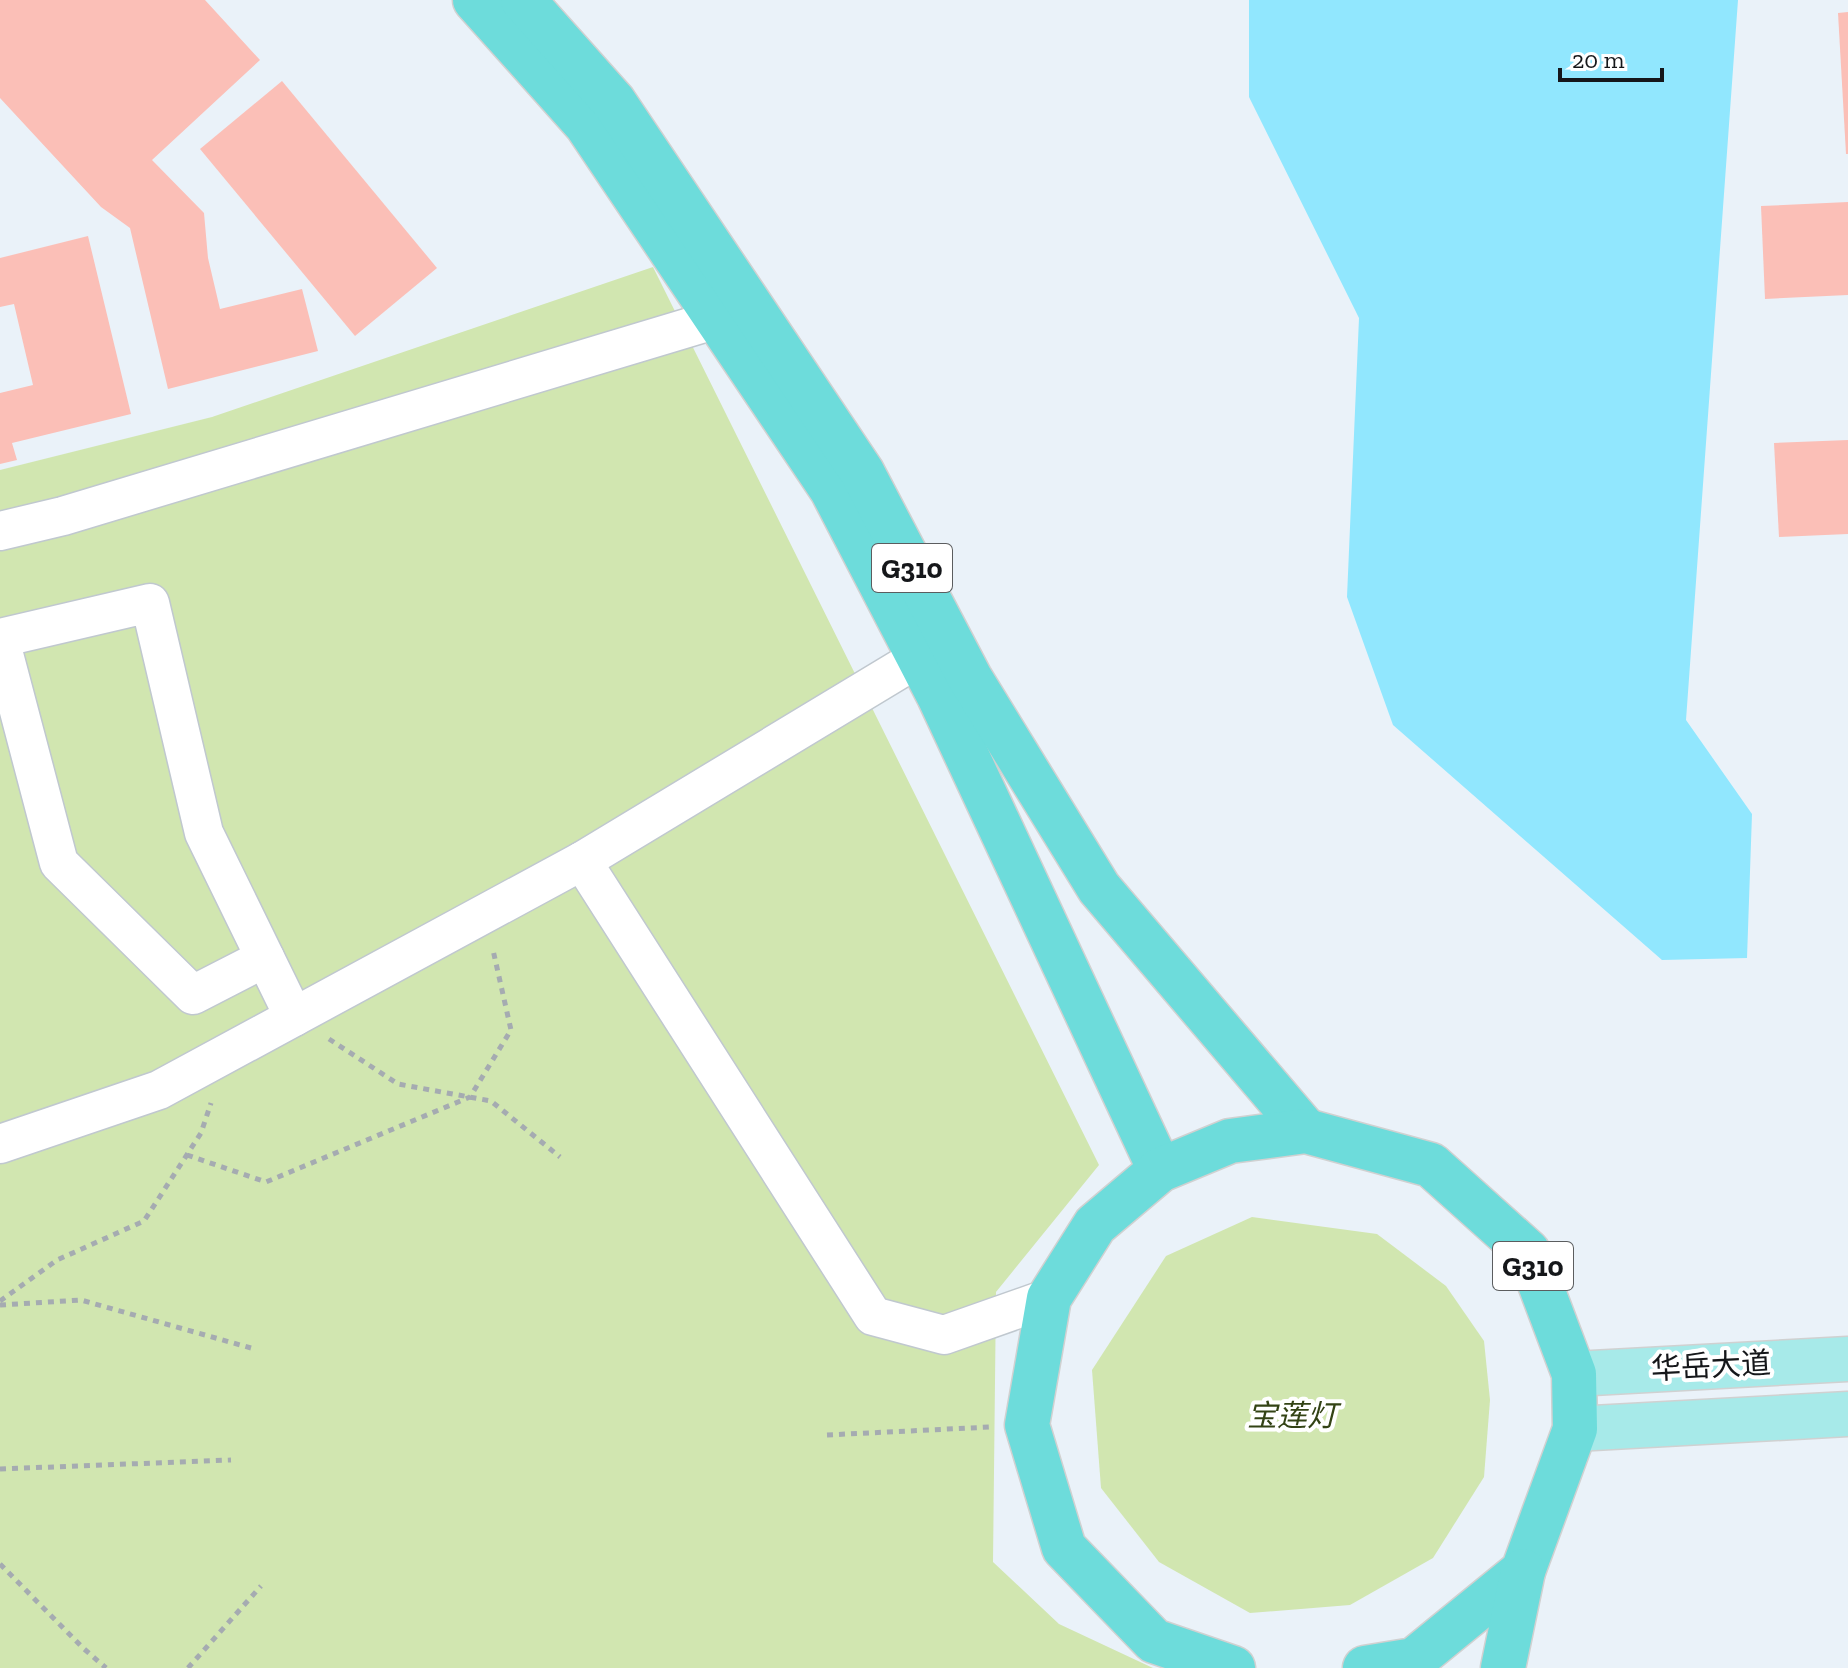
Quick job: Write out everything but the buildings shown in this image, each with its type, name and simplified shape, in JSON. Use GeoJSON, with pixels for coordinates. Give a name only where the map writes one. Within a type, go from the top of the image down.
{"type":"FeatureCollection","features":[{"type":"Feature","properties":{"kind":"highway","name":"G310"},"geometry":{"type":"LineString","coordinates":[[475,0],[586,124],[832,490],[934,648],[970,678],[1099,888],[1306,1131]]}},
{"type":"Feature","properties":{"kind":"highway","name":"G310"},"geometry":{"type":"LineString","coordinates":[[523,0],[614,102],[862,472],[934,648],[1160,1170]]}},
{"type":"Feature","properties":{"kind":"highway","name":"G310"},"geometry":{"type":"LineString","coordinates":[[1233,1668],[1154,1641],[1064,1548],[1027,1425],[1049,1298],[1095,1225],[1160,1170],[1230,1141],[1306,1131],[1431,1165],[1528,1252],[1574,1374],[1575,1429],[1523,1571],[1503,1668]]}},
{"type":"Feature","properties":{"kind":"highway"},"geometry":{"type":"LineString","coordinates":[[1365,1668],[1414,1660],[1523,1571]]}},
{"type":"Feature","properties":{"kind":"main road","name":"华岳大道"},"geometry":{"type":"LineString","coordinates":[[1574,1374],[1848,1359]]}},
{"type":"Feature","properties":{"kind":"main road","name":"华岳大道"},"geometry":{"type":"LineString","coordinates":[[1575,1429],[1848,1414]]}},
{"type":"Feature","properties":{"kind":"street"},"geometry":{"type":"LineString","coordinates":[[0,531],[63,516],[717,319]]}},
{"type":"Feature","properties":{"kind":"street"},"geometry":{"type":"LineString","coordinates":[[265,958],[193,995],[59,863],[0,639],[150,603],[204,833],[294,1017]]}},
{"type":"Feature","properties":{"kind":"street"},"geometry":{"type":"LineString","coordinates":[[0,1144],[159,1090],[582,861],[934,648]]}},
{"type":"Feature","properties":{"kind":"street"},"geometry":{"type":"LineString","coordinates":[[582,861],[873,1316],[944,1335],[1049,1298]]}},
{"type":"Feature","properties":{"kind":"path"},"geometry":{"type":"LineString","coordinates":[[187,1155],[266,1182],[470,1097],[511,1030],[485,914]]}},
{"type":"Feature","properties":{"kind":"path"},"geometry":{"type":"LineString","coordinates":[[294,1017],[398,1084],[491,1101],[560,1157]]}},
{"type":"Feature","properties":{"kind":"path"},"geometry":{"type":"LineString","coordinates":[[0,1303],[57,1260],[144,1221],[201,1133],[228,1053]]}},
{"type":"Feature","properties":{"kind":"path"},"geometry":{"type":"LineString","coordinates":[[0,1303],[81,1300],[251,1348]]}},
{"type":"Feature","properties":{"kind":"path"},"geometry":{"type":"LineString","coordinates":[[827,1435],[1027,1425]]}},
{"type":"Feature","properties":{"kind":"path"},"geometry":{"type":"LineString","coordinates":[[0,1469],[231,1460]]}},
{"type":"Feature","properties":{"kind":"path"},"geometry":{"type":"LineString","coordinates":[[0,1564],[106,1668]]}},
{"type":"Feature","properties":{"kind":"path"},"geometry":{"type":"LineString","coordinates":[[188,1668],[261,1586]]}},
{"type":"Feature","properties":{"kind":"green space"},"geometry":{"type":"Polygon","coordinates":[[[653,267],[1099,1165],[996,1292],[993,1562],[1059,1624],[1153,1668],[0,1668],[0,470],[212,417],[653,267]]]}},
{"type":"Feature","properties":{"kind":"green space","name":"宝莲灯"},"geometry":{"type":"Polygon","coordinates":[[[1252,1217],[1377,1234],[1446,1286],[1484,1341],[1490,1400],[1484,1477],[1433,1558],[1350,1605],[1250,1613],[1159,1562],[1101,1488],[1092,1370],[1166,1256],[1252,1217]]]}},
{"type":"Feature","properties":{"kind":"water"},"geometry":{"type":"Polygon","coordinates":[[[1249,0],[1738,0],[1686,720],[1752,814],[1747,958],[1662,960],[1393,725],[1347,597],[1359,318],[1249,97],[1249,0]]]}}]}
